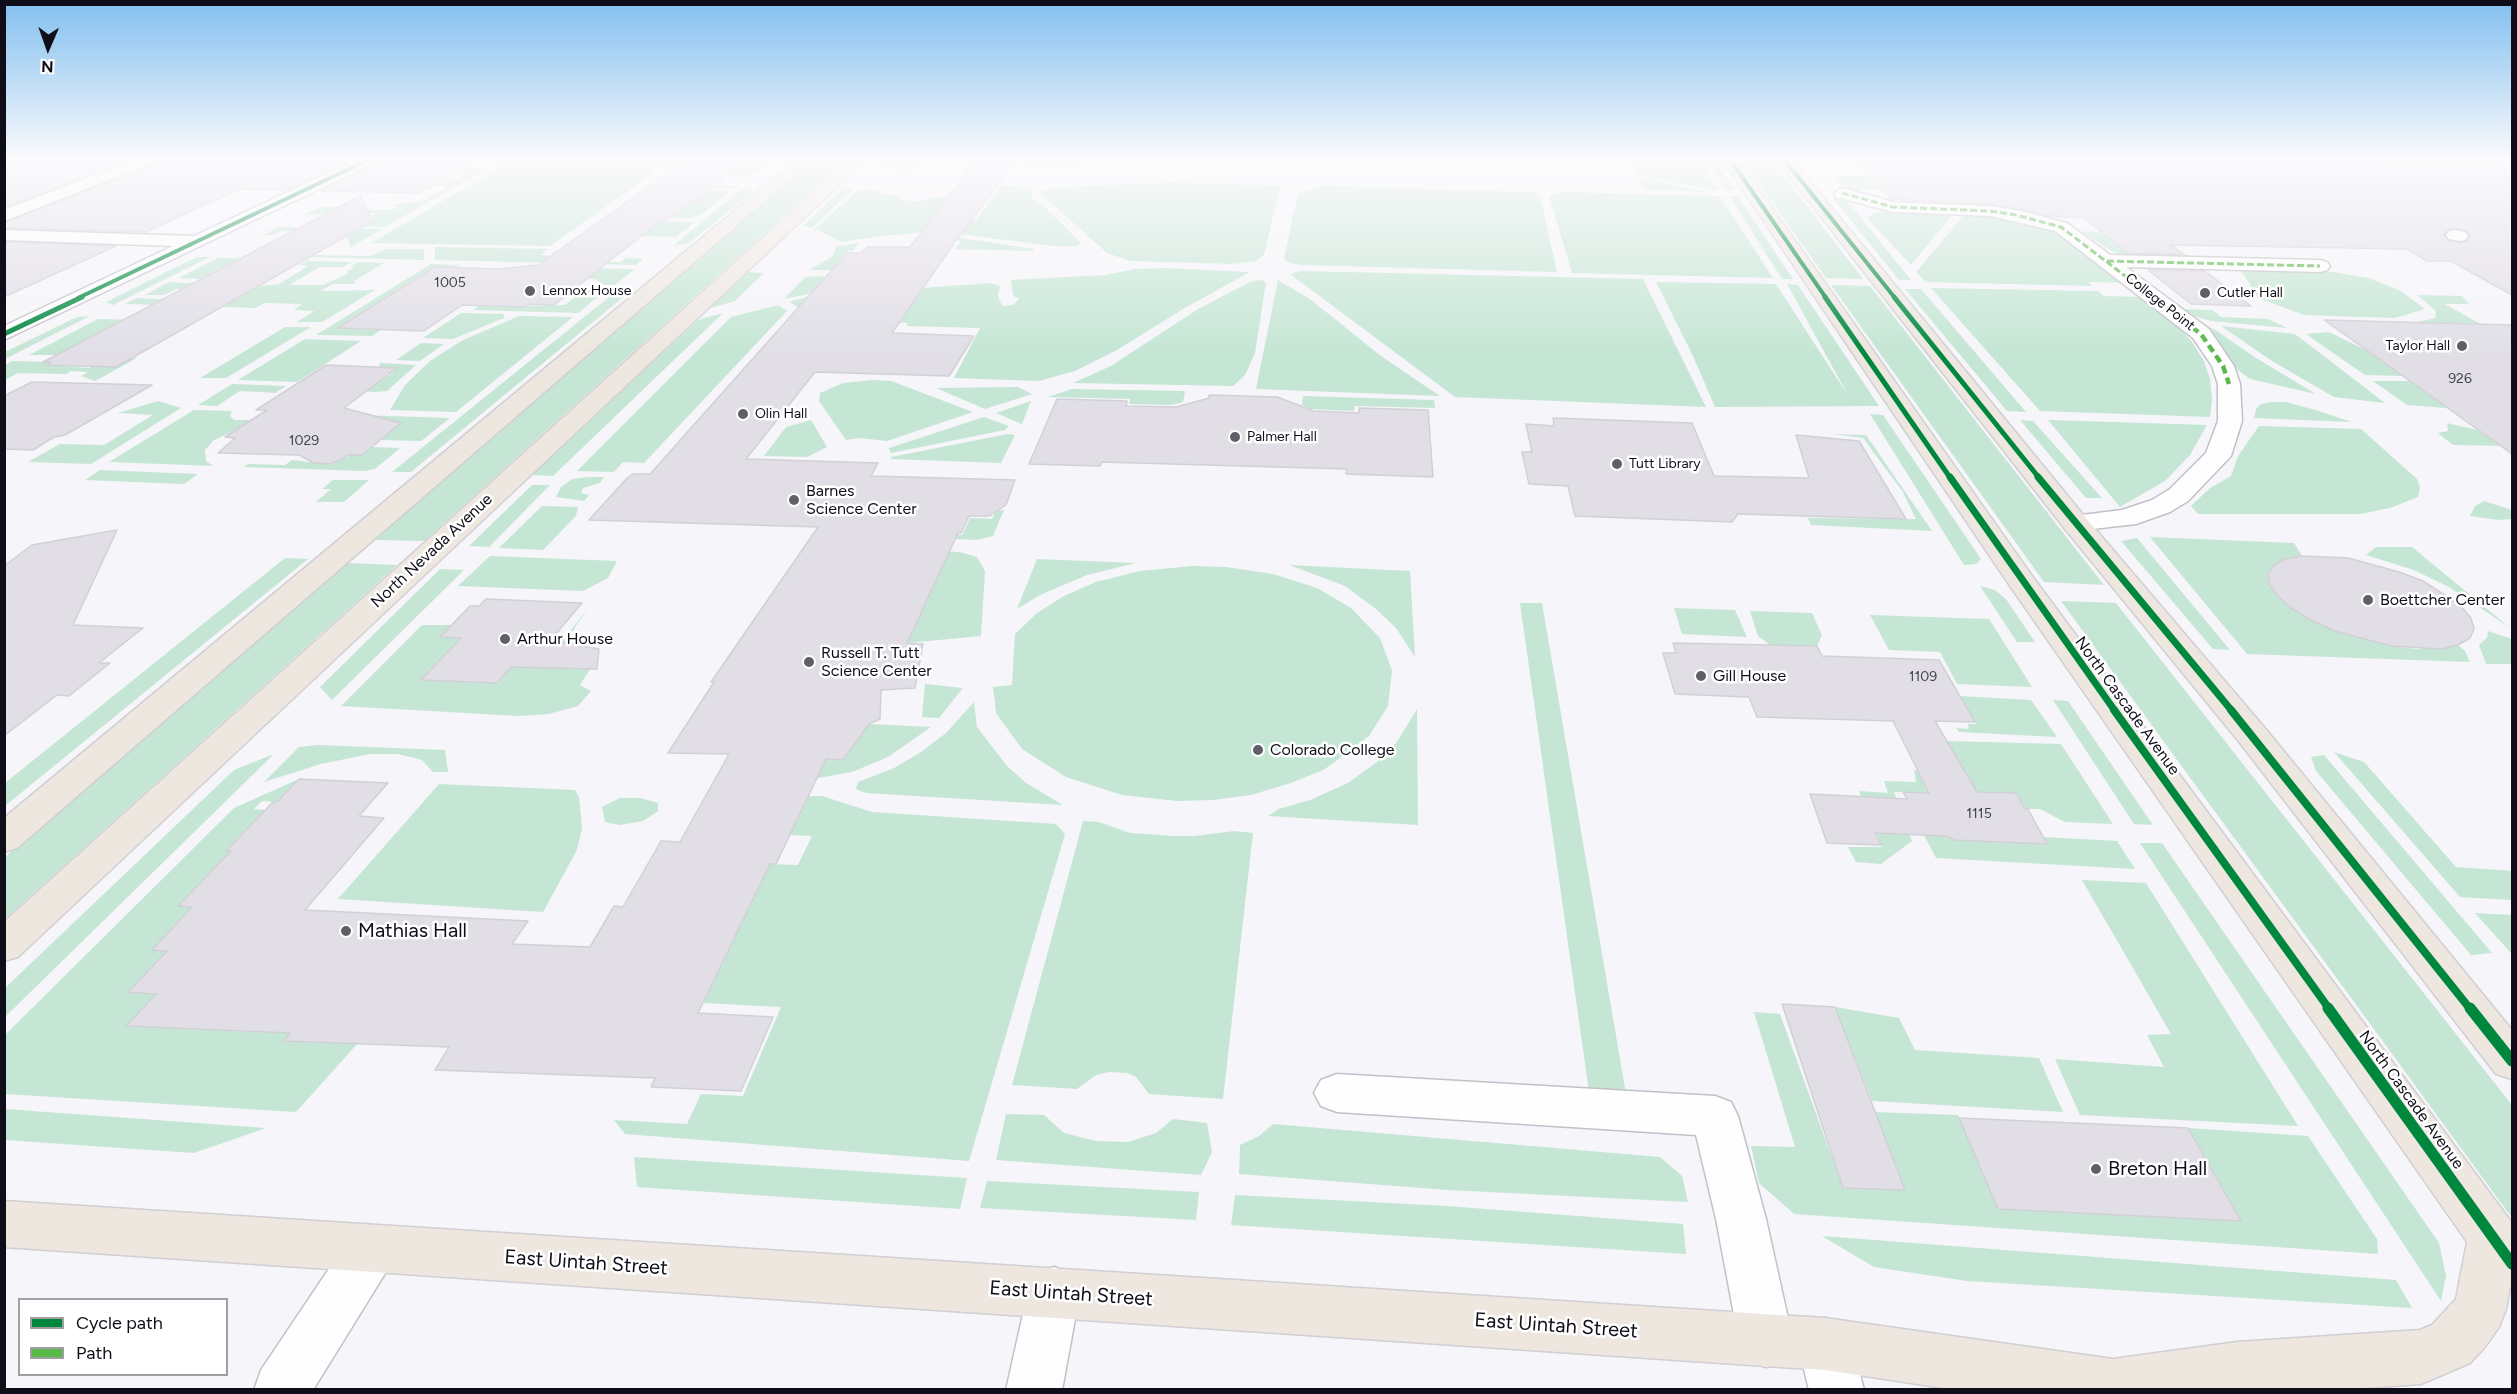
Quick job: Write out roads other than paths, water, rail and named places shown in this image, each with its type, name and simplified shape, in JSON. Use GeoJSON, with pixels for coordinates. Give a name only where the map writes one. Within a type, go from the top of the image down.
{"type":"FeatureCollection","features":[{"type":"Feature","properties":{"kind":"main road"},"geometry":{"type":"LineString","coordinates":[[4,839],[730,223]]}},
{"type":"Feature","properties":{"kind":"main road","name":"North Nevada Avenue"},"geometry":{"type":"LineString","coordinates":[[4,946],[789,223]]}},
{"type":"Feature","properties":{"kind":"main road","name":"North Cascade Avenue"},"geometry":{"type":"LineString","coordinates":[[1774,223],[2031,596],[2503,1250]]}},
{"type":"Feature","properties":{"kind":"main road"},"geometry":{"type":"LineString","coordinates":[[1835,223],[2075,523],[2252,735],[2512,1061]]}},
{"type":"Feature","properties":{"kind":"main road","name":"East Uintah Street"},"geometry":{"type":"LineString","coordinates":[[4,1224],[1766,1341],[1831,1367],[2126,1387],[2237,1369],[2421,1357],[2451,1344],[2466,1329],[2480,1309],[2503,1250]]}},
{"type":"Feature","properties":{"kind":"street"},"geometry":{"type":"LineString","coordinates":[[4,334],[235,223]]}},
{"type":"Feature","properties":{"kind":"street","name":"College Point"},"geometry":{"type":"LineString","coordinates":[[2046,223],[2068,231],[2201,334],[2223,366],[2229,384],[2230,421],[2218,456],[2179,495],[2161,506],[2126,518],[2075,523]]}},
{"type":"Feature","properties":{"kind":"street"},"geometry":{"type":"LineString","coordinates":[[4,236],[197,241]]}},
{"type":"Feature","properties":{"kind":"street"},"geometry":{"type":"LineString","coordinates":[[2107,261],[2320,266]]}},
{"type":"Feature","properties":{"kind":"street"},"geometry":{"type":"LineString","coordinates":[[1337,1093],[1715,1116],[1741,1219],[1766,1341]]}},
{"type":"Feature","properties":{"kind":"street"},"geometry":{"type":"LineString","coordinates":[[281,1389],[371,1250]]}},
{"type":"Feature","properties":{"kind":"street"},"geometry":{"type":"LineString","coordinates":[[1034,1389],[1054,1292]]}},
{"type":"Feature","properties":{"kind":"place","name":"Lennox House"},"geometry":{"type":"Point","coordinates":[530,291]}},
{"type":"Feature","properties":{"kind":"place","name":"Cutler Hall"},"geometry":{"type":"Point","coordinates":[2205,293]}},
{"type":"Feature","properties":{"kind":"place","name":"Taylor Hall"},"geometry":{"type":"Point","coordinates":[2462,346]}},
{"type":"Feature","properties":{"kind":"place","name":"Olin Hall"},"geometry":{"type":"Point","coordinates":[743,414]}},
{"type":"Feature","properties":{"kind":"place","name":"Palmer Hall"},"geometry":{"type":"Point","coordinates":[1235,437]}},
{"type":"Feature","properties":{"kind":"place","name":"Tutt Library"},"geometry":{"type":"Point","coordinates":[1617,464]}},
{"type":"Feature","properties":{"kind":"place","name":"Barnes Science Center"},"geometry":{"type":"Point","coordinates":[794,500]}},
{"type":"Feature","properties":{"kind":"place","name":"Boettcher Center"},"geometry":{"type":"Point","coordinates":[2368,600]}},
{"type":"Feature","properties":{"kind":"place","name":"Arthur House"},"geometry":{"type":"Point","coordinates":[505,639]}},
{"type":"Feature","properties":{"kind":"place","name":"Russell T. Tutt Science Center"},"geometry":{"type":"Point","coordinates":[809,662]}},
{"type":"Feature","properties":{"kind":"place","name":"Gill House"},"geometry":{"type":"Point","coordinates":[1701,676]}},
{"type":"Feature","properties":{"kind":"place","name":"Colorado College"},"geometry":{"type":"Point","coordinates":[1258,750]}},
{"type":"Feature","properties":{"kind":"place","name":"Mathias Hall"},"geometry":{"type":"Point","coordinates":[346,931]}},
{"type":"Feature","properties":{"kind":"place","name":"Breton Hall"},"geometry":{"type":"Point","coordinates":[2096,1169]}}]}
